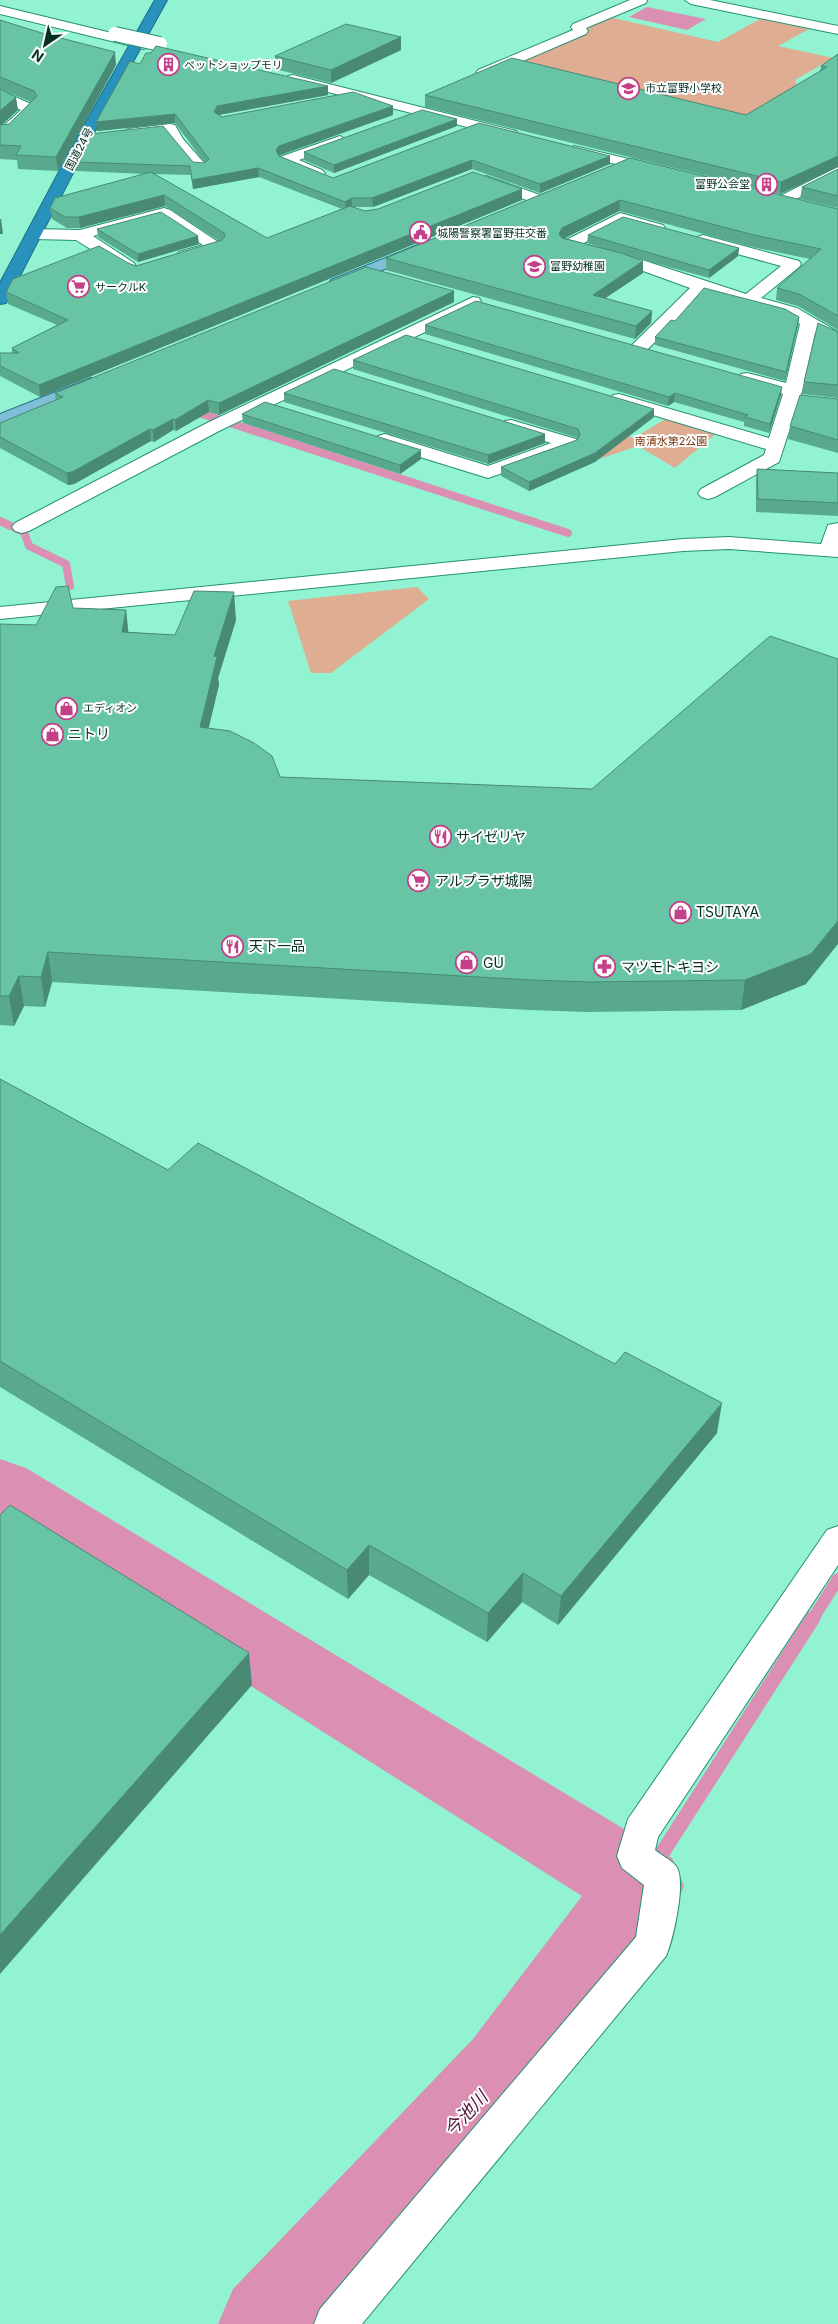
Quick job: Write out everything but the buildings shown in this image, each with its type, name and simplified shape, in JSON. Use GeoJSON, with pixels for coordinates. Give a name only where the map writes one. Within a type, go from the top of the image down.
{"type":"FeatureCollection","features":[{"type":"Feature","properties":{"kind":"highway","name":"国道24号"},"geometry":{"type":"LineString","coordinates":[[0,299],[84,138],[161,0]]}},
{"type":"Feature","properties":{"kind":"main road"},"geometry":{"type":"LineString","coordinates":[[601,174],[633,165]]}},
{"type":"Feature","properties":{"kind":"main road"},"geometry":{"type":"LineString","coordinates":[[520,207],[555,192]]}},
{"type":"Feature","properties":{"kind":"main road"},"geometry":{"type":"LineString","coordinates":[[762,196],[800,206]]}},
{"type":"Feature","properties":{"kind":"main road"},"geometry":{"type":"LineString","coordinates":[[320,289],[431,244]]}},
{"type":"Feature","properties":{"kind":"main road"},"geometry":{"type":"LineString","coordinates":[[0,421],[110,376]]}},
{"type":"Feature","properties":{"kind":"street"},"geometry":{"type":"LineString","coordinates":[[467,80],[581,31],[578,27],[641,0]]}},
{"type":"Feature","properties":{"kind":"street"},"geometry":{"type":"LineString","coordinates":[[691,0],[838,30]]}},
{"type":"Feature","properties":{"kind":"street"},"geometry":{"type":"LineString","coordinates":[[4,13],[174,51]]}},
{"type":"Feature","properties":{"kind":"street"},"geometry":{"type":"LineString","coordinates":[[115,34],[160,44]]}},
{"type":"Feature","properties":{"kind":"street"},"geometry":{"type":"LineString","coordinates":[[280,76],[355,96],[415,106],[476,126],[524,138]]}},
{"type":"Feature","properties":{"kind":"street"},"geometry":{"type":"LineString","coordinates":[[0,94],[30,109],[4,133],[0,134]]}},
{"type":"Feature","properties":{"kind":"street"},"geometry":{"type":"LineString","coordinates":[[327,101],[355,96]]}},
{"type":"Feature","properties":{"kind":"street"},"geometry":{"type":"LineString","coordinates":[[392,121],[415,106]]}},
{"type":"Feature","properties":{"kind":"street"},"geometry":{"type":"LineString","coordinates":[[449,136],[476,126]]}},
{"type":"Feature","properties":{"kind":"street"},"geometry":{"type":"LineString","coordinates":[[84,138],[170,128],[177,141],[200,167]]}},
{"type":"Feature","properties":{"kind":"street"},"geometry":{"type":"LineString","coordinates":[[334,180],[285,160],[356,134]]}},
{"type":"Feature","properties":{"kind":"street"},"geometry":{"type":"LineString","coordinates":[[562,147],[633,165]]}},
{"type":"Feature","properties":{"kind":"street"},"geometry":{"type":"LineString","coordinates":[[781,201],[838,172]]}},
{"type":"Feature","properties":{"kind":"street"},"geometry":{"type":"LineString","coordinates":[[473,176],[538,200]]}},
{"type":"Feature","properties":{"kind":"street"},"geometry":{"type":"LineString","coordinates":[[34,234],[80,235],[164,213],[216,246],[171,260]]}},
{"type":"Feature","properties":{"kind":"street"},"geometry":{"type":"LineString","coordinates":[[668,230],[620,218],[568,246],[627,260],[701,286],[750,298],[791,312],[838,339]]}},
{"type":"Feature","properties":{"kind":"street"},"geometry":{"type":"LineString","coordinates":[[80,235],[136,270],[145,268]]}},
{"type":"Feature","properties":{"kind":"street"},"geometry":{"type":"LineString","coordinates":[[687,236],[793,264],[750,298]]}},
{"type":"Feature","properties":{"kind":"street"},"geometry":{"type":"LineString","coordinates":[[366,271],[393,278]]}},
{"type":"Feature","properties":{"kind":"street"},"geometry":{"type":"LineString","coordinates":[[638,348],[701,286]]}},
{"type":"Feature","properties":{"kind":"street"},"geometry":{"type":"LineString","coordinates":[[446,294],[492,307]]}},
{"type":"Feature","properties":{"kind":"street"},"geometry":{"type":"LineString","coordinates":[[22,527],[214,426],[473,302]]}},
{"type":"Feature","properties":{"kind":"street"},"geometry":{"type":"LineString","coordinates":[[708,494],[772,458],[792,395],[809,324]]}},
{"type":"Feature","properties":{"kind":"street"},"geometry":{"type":"LineString","coordinates":[[406,335],[425,341]]}},
{"type":"Feature","properties":{"kind":"street"},"geometry":{"type":"LineString","coordinates":[[620,343],[657,354]]}},
{"type":"Feature","properties":{"kind":"street"},"geometry":{"type":"LineString","coordinates":[[334,370],[353,376]]}},
{"type":"Feature","properties":{"kind":"street"},"geometry":{"type":"LineString","coordinates":[[730,374],[810,402]]}},
{"type":"Feature","properties":{"kind":"street"},"geometry":{"type":"LineString","coordinates":[[605,395],[776,446]]}},
{"type":"Feature","properties":{"kind":"street"},"geometry":{"type":"LineString","coordinates":[[264,403],[292,412]]}},
{"type":"Feature","properties":{"kind":"street"},"geometry":{"type":"LineString","coordinates":[[367,435],[488,472],[569,443],[494,420]]}},
{"type":"Feature","properties":{"kind":"street"},"geometry":{"type":"LineString","coordinates":[[0,613],[269,588],[530,559],[683,545],[729,543],[834,550],[835,529],[838,529]]}},
{"type":"Feature","properties":{"kind":"street"},"geometry":{"type":"LineString","coordinates":[[335,2324],[653,1944],[649,1867],[640,1831],[838,1538]]}},
{"type":"Feature","properties":{"kind":"green space"},"geometry":{"type":"Polygon","coordinates":[[[609,17],[718,42],[762,18],[809,29],[778,46],[833,58],[795,80],[800,94],[751,128],[521,60],[587,32],[590,25],[609,17]]]}},
{"type":"Feature","properties":{"kind":"green space","name":"南清水第2公園"},"geometry":{"type":"Polygon","coordinates":[[[667,418],[718,432],[675,468],[638,446],[599,459],[618,432],[634,438],[667,418]]]}},
{"type":"Feature","properties":{"kind":"green space"},"geometry":{"type":"Polygon","coordinates":[[[417,587],[429,599],[331,673],[311,673],[288,601],[417,587]]]}},
{"type":"Feature","properties":{"kind":"shaded area"},"geometry":{"type":"Polygon","coordinates":[[[647,7],[706,19],[687,30],[629,17],[647,7]]]}},
{"type":"Feature","properties":{"kind":"waterway"},"geometry":{"type":"LineString","coordinates":[[190,410],[568,533]]}},
{"type":"Feature","properties":{"kind":"waterway"},"geometry":{"type":"LineString","coordinates":[[0,521],[24,532],[29,546],[66,564],[70,586]]}},
{"type":"Feature","properties":{"kind":"waterway","name":"今池川"},"geometry":{"type":"LineString","coordinates":[[0,1489],[641,1886],[506,2071],[268,2324]]}},
{"type":"Feature","properties":{"kind":"waterway"},"geometry":{"type":"LineString","coordinates":[[812,1620],[838,1579]]}},
{"type":"Feature","properties":{"kind":"waterway"},"geometry":{"type":"LineString","coordinates":[[641,1886],[813,1618]]}},
{"type":"Feature","properties":{"kind":"place","name":"ペットショップモリ"},"geometry":{"type":"Point","coordinates":[168,65]}},
{"type":"Feature","properties":{"kind":"place","name":"市立富野小学校"},"geometry":{"type":"Point","coordinates":[629,88]}},
{"type":"Feature","properties":{"kind":"place","name":"富野公会堂"},"geometry":{"type":"Point","coordinates":[766,184]}},
{"type":"Feature","properties":{"kind":"place","name":"城陽警察署富野荘交番"},"geometry":{"type":"Point","coordinates":[421,233]}},
{"type":"Feature","properties":{"kind":"place","name":"富野幼稚園"},"geometry":{"type":"Point","coordinates":[534,266]}},
{"type":"Feature","properties":{"kind":"place","name":"サークルK"},"geometry":{"type":"Point","coordinates":[79,287]}},
{"type":"Feature","properties":{"kind":"place","name":"エディオン"},"geometry":{"type":"Point","coordinates":[67,708]}},
{"type":"Feature","properties":{"kind":"place","name":"ニトリ"},"geometry":{"type":"Point","coordinates":[52,734]}},
{"type":"Feature","properties":{"kind":"place","name":"サイゼリヤ"},"geometry":{"type":"Point","coordinates":[440,837]}},
{"type":"Feature","properties":{"kind":"place","name":"アルプラザ城陽"},"geometry":{"type":"Point","coordinates":[419,881]}},
{"type":"Feature","properties":{"kind":"place","name":"TSUTAYA"},"geometry":{"type":"Point","coordinates":[680,912]}},
{"type":"Feature","properties":{"kind":"place","name":"天下一品"},"geometry":{"type":"Point","coordinates":[233,946]}},
{"type":"Feature","properties":{"kind":"place","name":"GU"},"geometry":{"type":"Point","coordinates":[467,963]}},
{"type":"Feature","properties":{"kind":"place","name":"マツモトキヨシ"},"geometry":{"type":"Point","coordinates":[605,967]}}]}
